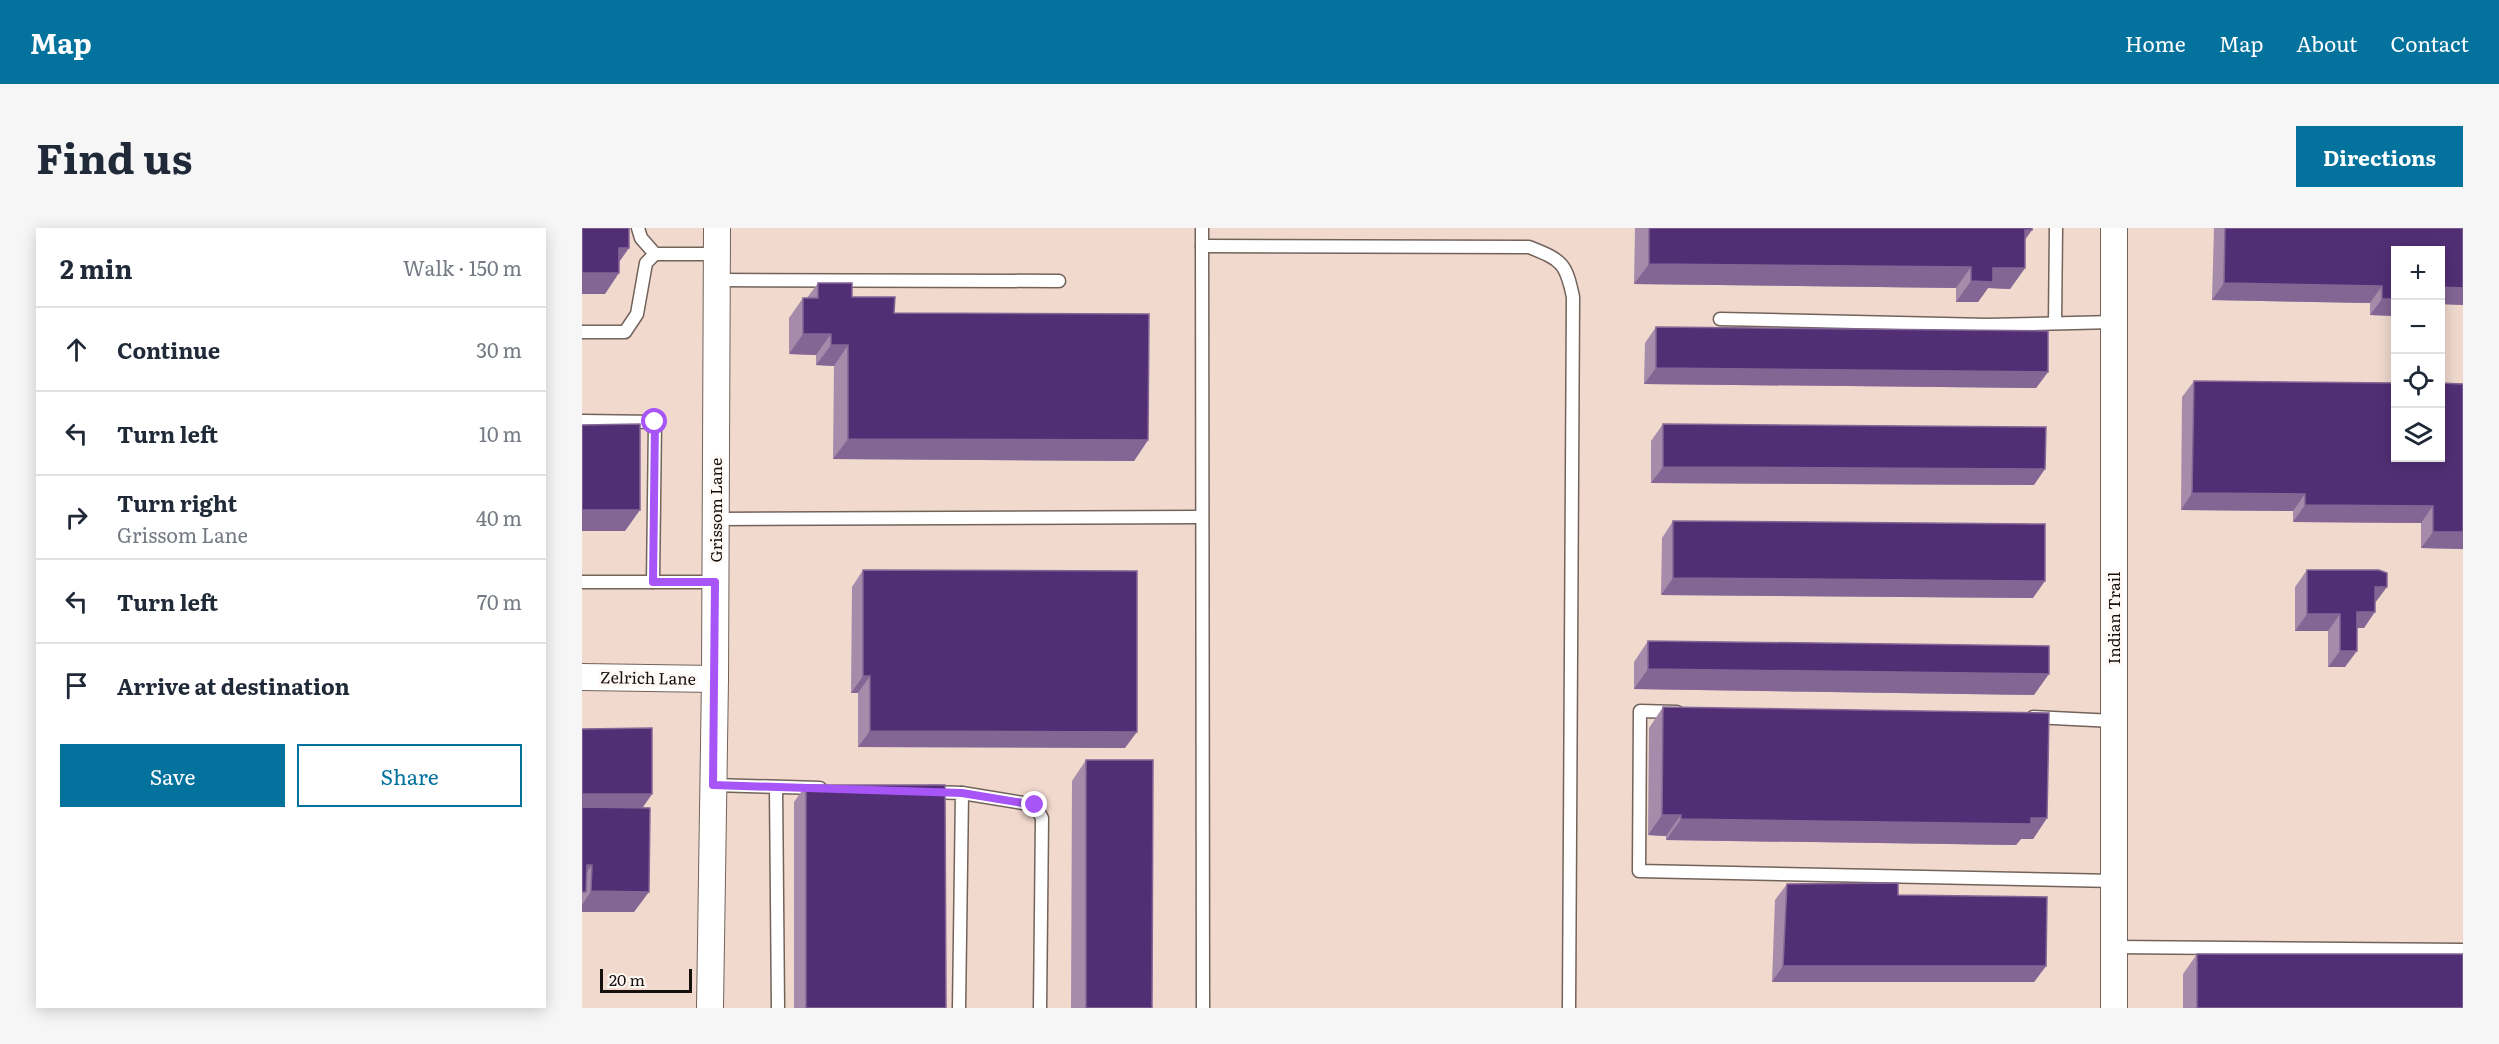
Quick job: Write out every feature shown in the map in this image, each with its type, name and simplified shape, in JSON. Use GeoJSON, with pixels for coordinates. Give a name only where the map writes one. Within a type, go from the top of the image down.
{"type":"FeatureCollection","features":[{"type":"Feature","properties":{"kind":"street","name":"Grissom Lane"},"geometry":{"type":"LineString","coordinates":[[710,1008],[715,679],[717,228]]}},
{"type":"Feature","properties":{"kind":"street","name":"Indian Trail"},"geometry":{"type":"LineString","coordinates":[[2114,228],[2114,1008]]}},
{"type":"Feature","properties":{"kind":"street","name":"Zelrich Lane"},"geometry":{"type":"LineString","coordinates":[[582,678],[715,679]]}},
{"type":"Feature","properties":{"kind":"lane"},"geometry":{"type":"LineString","coordinates":[[638,228],[641,238],[655,254]]}},
{"type":"Feature","properties":{"kind":"lane"},"geometry":{"type":"LineString","coordinates":[[1202,228],[1203,1008]]}},
{"type":"Feature","properties":{"kind":"lane"},"geometry":{"type":"LineString","coordinates":[[2055,323],[2056,228]]}},
{"type":"Feature","properties":{"kind":"lane"},"geometry":{"type":"LineString","coordinates":[[1202,246],[1530,247],[1554,257],[1568,272],[1573,297],[1569,1008]]}},
{"type":"Feature","properties":{"kind":"lane"},"geometry":{"type":"LineString","coordinates":[[582,332],[625,332],[637,314],[646,263],[655,254],[717,254]]}},
{"type":"Feature","properties":{"kind":"lane"},"geometry":{"type":"LineString","coordinates":[[717,280],[1059,280]]}},
{"type":"Feature","properties":{"kind":"lane"},"geometry":{"type":"LineString","coordinates":[[1720,319],[1987,325],[2114,322]]}},
{"type":"Feature","properties":{"kind":"lane"},"geometry":{"type":"LineString","coordinates":[[582,421],[655,422],[653,582]]}},
{"type":"Feature","properties":{"kind":"lane"},"geometry":{"type":"LineString","coordinates":[[716,519],[1201,517]]}},
{"type":"Feature","properties":{"kind":"lane"},"geometry":{"type":"LineString","coordinates":[[582,582],[715,582]]}},
{"type":"Feature","properties":{"kind":"lane"},"geometry":{"type":"LineString","coordinates":[[1687,712],[1640,711],[1639,871],[2115,881]]}},
{"type":"Feature","properties":{"kind":"lane"},"geometry":{"type":"LineString","coordinates":[[2017,717],[2114,721]]}},
{"type":"Feature","properties":{"kind":"lane"},"geometry":{"type":"LineString","coordinates":[[713,785],[834,789]]}},
{"type":"Feature","properties":{"kind":"lane"},"geometry":{"type":"LineString","coordinates":[[776,787],[778,1008]]}},
{"type":"Feature","properties":{"kind":"lane"},"geometry":{"type":"LineString","coordinates":[[916,791],[962,793],[1035,805],[1042,818],[1040,1008]]}},
{"type":"Feature","properties":{"kind":"lane"},"geometry":{"type":"LineString","coordinates":[[959,1008],[962,793]]}},
{"type":"Feature","properties":{"kind":"lane"},"geometry":{"type":"LineString","coordinates":[[2115,947],[2463,950]]}},
{"type":"Feature","properties":{"kind":"shaded area"},"geometry":{"type":"Polygon","coordinates":[[[582,228],[2463,228],[2463,1008],[582,1008],[582,228]]]}},
{"type":"Feature","properties":{"kind":"building"},"geometry":{"type":"Polygon","coordinates":[[[582,228],[629,228],[629,248],[619,248],[619,273],[582,273],[582,228]]]}},
{"type":"Feature","properties":{"kind":"building"},"geometry":{"type":"Polygon","coordinates":[[[1649,228],[2032,228],[2032,230],[2025,230],[2025,268],[1993,268],[1993,282],[1971,281],[1971,267],[1649,264],[1649,228]]]}},
{"type":"Feature","properties":{"kind":"building"},"geometry":{"type":"Polygon","coordinates":[[[2225,228],[2463,228],[2463,288],[2445,287],[2445,246],[2391,246],[2391,299],[2382,299],[2382,286],[2224,283],[2225,228]]]}},
{"type":"Feature","properties":{"kind":"building"},"geometry":{"type":"Polygon","coordinates":[[[818,283],[852,283],[852,297],[895,297],[894,313],[1149,314],[1148,440],[848,439],[848,345],[831,345],[831,334],[803,334],[803,298],[818,298],[818,283]]]}},
{"type":"Feature","properties":{"kind":"building"},"geometry":{"type":"Polygon","coordinates":[[[1656,327],[2048,331],[2048,372],[1656,368],[1656,327]]]}},
{"type":"Feature","properties":{"kind":"building"},"geometry":{"type":"Polygon","coordinates":[[[2194,381],[2391,383],[2391,462],[2445,462],[2445,383],[2463,384],[2463,532],[2433,532],[2433,506],[2305,505],[2305,494],[2192,493],[2194,381]]]}},
{"type":"Feature","properties":{"kind":"building"},"geometry":{"type":"Polygon","coordinates":[[[640,424],[640,510],[582,510],[582,425],[640,424]]]}},
{"type":"Feature","properties":{"kind":"building"},"geometry":{"type":"Polygon","coordinates":[[[1663,424],[2046,427],[2045,469],[1663,467],[1663,424]]]}},
{"type":"Feature","properties":{"kind":"building"},"geometry":{"type":"Polygon","coordinates":[[[1673,521],[2045,524],[2045,581],[1673,578],[1673,521]]]}},
{"type":"Feature","properties":{"kind":"building"},"geometry":{"type":"Polygon","coordinates":[[[863,570],[1137,571],[1137,732],[870,731],[870,676],[863,676],[863,570]]]}},
{"type":"Feature","properties":{"kind":"building"},"geometry":{"type":"Polygon","coordinates":[[[2307,570],[2379,570],[2387,573],[2387,587],[2375,587],[2375,612],[2357,612],[2357,651],[2340,651],[2340,614],[2307,614],[2307,570]]]}},
{"type":"Feature","properties":{"kind":"building"},"geometry":{"type":"Polygon","coordinates":[[[1648,641],[2049,646],[2049,674],[1648,669],[1648,641]]]}},
{"type":"Feature","properties":{"kind":"building"},"geometry":{"type":"Polygon","coordinates":[[[1663,707],[2049,713],[2047,818],[2031,818],[2031,824],[1681,819],[1681,815],[1662,815],[1663,707]]]}},
{"type":"Feature","properties":{"kind":"building"},"geometry":{"type":"Polygon","coordinates":[[[652,728],[652,794],[582,794],[582,729],[652,728]]]}},
{"type":"Feature","properties":{"kind":"building"},"geometry":{"type":"Polygon","coordinates":[[[1086,760],[1153,760],[1152,1008],[1086,1008],[1086,760]]]}},
{"type":"Feature","properties":{"kind":"building"},"geometry":{"type":"Polygon","coordinates":[[[806,785],[945,785],[946,1008],[806,1008],[806,785]]]}},
{"type":"Feature","properties":{"kind":"building"},"geometry":{"type":"Polygon","coordinates":[[[582,807],[650,808],[649,892],[591,891],[592,865],[587,865],[586,892],[582,892],[582,807]]]}},
{"type":"Feature","properties":{"kind":"building"},"geometry":{"type":"Polygon","coordinates":[[[1898,883],[1898,895],[2047,897],[2046,966],[1783,966],[1787,884],[1898,883]]]}},
{"type":"Feature","properties":{"kind":"building"},"geometry":{"type":"Polygon","coordinates":[[[2197,954],[2463,954],[2463,1008],[2197,1008],[2197,954]]]}},
{"type":"Feature","properties":{"kind":"route"},"geometry":{"type":"LineString","coordinates":[[655,422],[653,582],[715,582],[713,785],[962,793],[1035,805]]}}]}
